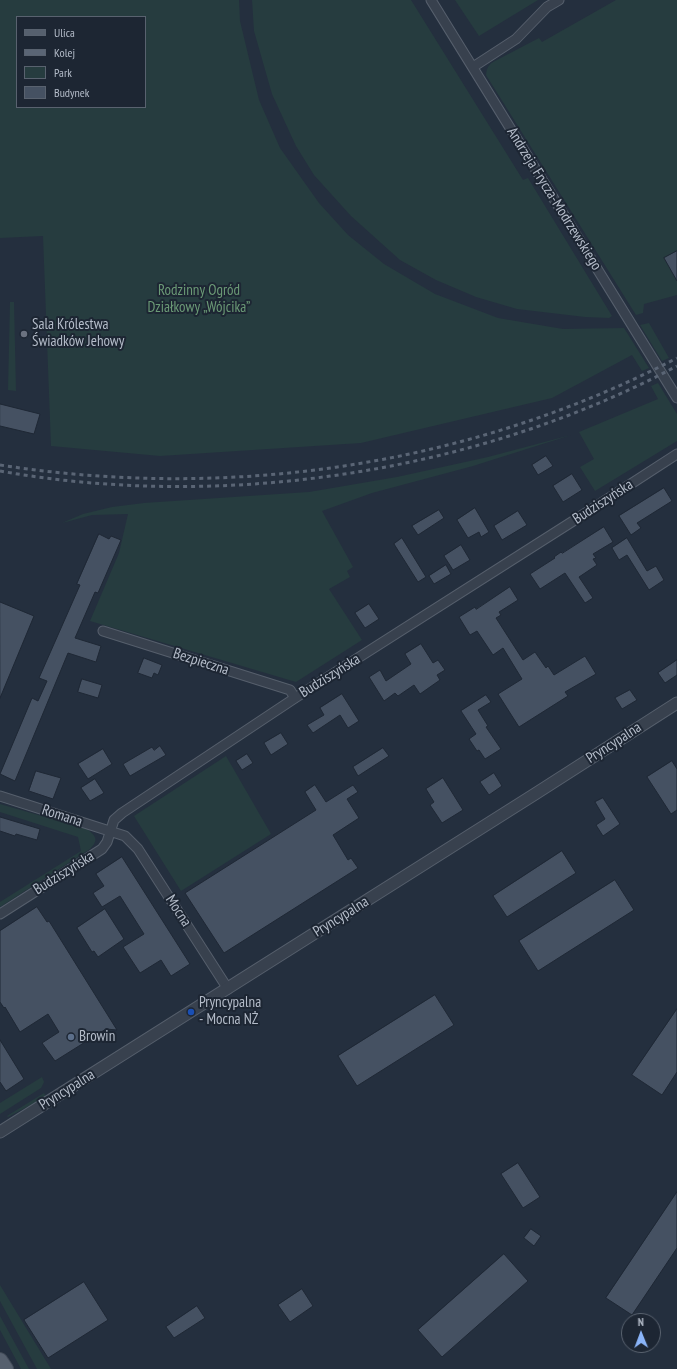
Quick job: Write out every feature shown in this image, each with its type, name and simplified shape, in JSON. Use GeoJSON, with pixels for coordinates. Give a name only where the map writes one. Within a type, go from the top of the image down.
{"type":"FeatureCollection","features":[{"type":"Feature","properties":{"kind":"main road"},"geometry":{"type":"LineString","coordinates":[[0,1360],[6,1369]]}},
{"type":"Feature","properties":{"kind":"street","name":"Andrzeja Frycza-Modrzewskiego"},"geometry":{"type":"LineString","coordinates":[[431,0],[677,398]]}},
{"type":"Feature","properties":{"kind":"street"},"geometry":{"type":"LineString","coordinates":[[473,67],[516,39],[547,7],[558,0]]}},
{"type":"Feature","properties":{"kind":"street","name":"Budziszyńska"},"geometry":{"type":"LineString","coordinates":[[0,914],[102,850],[111,832],[114,820],[122,812],[295,698],[677,454]]}},
{"type":"Feature","properties":{"kind":"street","name":"Bezpieczna"},"geometry":{"type":"LineString","coordinates":[[103,631],[290,690],[295,698]]}},
{"type":"Feature","properties":{"kind":"street","name":"Pryncypalna"},"geometry":{"type":"LineString","coordinates":[[1,1131],[228,989],[677,703]]}},
{"type":"Feature","properties":{"kind":"street","name":"Romana"},"geometry":{"type":"LineString","coordinates":[[0,796],[125,836]]}},
{"type":"Feature","properties":{"kind":"street","name":"Mocna"},"geometry":{"type":"LineString","coordinates":[[125,836],[138,849],[228,989]]}},
{"type":"Feature","properties":{"kind":"green space","name":"Rodzinny Ogród Działkowy „Wójcika”"},"geometry":{"type":"Polygon","coordinates":[[[0,0],[239,0],[240,21],[259,100],[280,148],[319,203],[348,235],[384,264],[435,294],[498,318],[563,329],[624,328],[649,368],[642,371],[632,355],[552,398],[361,443],[160,456],[51,446],[43,236],[0,238],[0,0]]]}},
{"type":"Feature","properties":{"kind":"green space"},"geometry":{"type":"Polygon","coordinates":[[[252,0],[411,0],[523,180],[528,178],[612,316],[609,318],[585,317],[517,309],[476,297],[436,280],[400,260],[351,216],[314,175],[296,146],[272,94],[254,31],[252,0]]]}},
{"type":"Feature","properties":{"kind":"green space"},"geometry":{"type":"Polygon","coordinates":[[[455,0],[538,0],[479,36],[455,0]]]}},
{"type":"Feature","properties":{"kind":"green space"},"geometry":{"type":"Polygon","coordinates":[[[616,0],[677,0],[677,295],[644,304],[643,313],[636,315],[486,75],[489,66],[493,62],[539,38],[542,42],[616,0]]]}},
{"type":"Feature","properties":{"kind":"green space"},"geometry":{"type":"Polygon","coordinates":[[[10,302],[14,302],[16,391],[8,390],[10,302]]]}},
{"type":"Feature","properties":{"kind":"green space"},"geometry":{"type":"Polygon","coordinates":[[[649,323],[669,358],[662,361],[640,325],[649,323]]]}},
{"type":"Feature","properties":{"kind":"green space"},"geometry":{"type":"Polygon","coordinates":[[[658,383],[677,414],[677,441],[595,491],[580,467],[594,459],[579,432],[658,399],[651,386],[658,383]]]}},
{"type":"Feature","properties":{"kind":"green space"},"geometry":{"type":"Polygon","coordinates":[[[571,435],[473,466],[372,493],[322,511],[353,567],[347,571],[350,577],[329,589],[362,640],[296,682],[90,621],[119,553],[128,514],[92,515],[62,523],[83,514],[112,507],[144,503],[309,492],[397,477],[488,457],[571,435]]]}},
{"type":"Feature","properties":{"kind":"green space"},"geometry":{"type":"Polygon","coordinates":[[[226,756],[271,834],[181,891],[134,816],[226,756]]]}},
{"type":"Feature","properties":{"kind":"green space"},"geometry":{"type":"Polygon","coordinates":[[[0,804],[87,829],[93,834],[95,843],[90,849],[0,907],[0,902],[81,851],[78,837],[0,812],[0,804]]]}},
{"type":"Feature","properties":{"kind":"green space"},"geometry":{"type":"Polygon","coordinates":[[[42,1077],[44,1082],[41,1088],[0,1114],[0,1103],[42,1077]]]}},
{"type":"Feature","properties":{"kind":"green space"},"geometry":{"type":"Polygon","coordinates":[[[44,1093],[46,1097],[8,1117],[7,1116],[44,1093]]]}},
{"type":"Feature","properties":{"kind":"green space"},"geometry":{"type":"Polygon","coordinates":[[[0,1285],[51,1369],[37,1369],[0,1301],[0,1285]]]}},
{"type":"Feature","properties":{"kind":"green space"},"geometry":{"type":"Polygon","coordinates":[[[0,1316],[29,1369],[21,1369],[0,1330],[0,1316]]]}},
{"type":"Feature","properties":{"kind":"building"},"geometry":{"type":"Polygon","coordinates":[[[677,251],[677,281],[664,258],[677,251]]]}},
{"type":"Feature","properties":{"kind":"building"},"geometry":{"type":"Polygon","coordinates":[[[0,404],[40,414],[34,434],[0,426],[0,404]]]}},
{"type":"Feature","properties":{"kind":"building"},"geometry":{"type":"Polygon","coordinates":[[[546,456],[553,466],[538,475],[532,465],[546,456]]]}},
{"type":"Feature","properties":{"kind":"building"},"geometry":{"type":"Polygon","coordinates":[[[572,474],[582,490],[563,502],[553,486],[572,474]]]}},
{"type":"Feature","properties":{"kind":"building"},"geometry":{"type":"Polygon","coordinates":[[[664,488],[672,501],[637,523],[641,528],[631,535],[619,516],[664,488]]]}},
{"type":"Feature","properties":{"kind":"building"},"geometry":{"type":"Polygon","coordinates":[[[475,508],[489,532],[481,537],[479,532],[468,538],[457,520],[475,508]]]}},
{"type":"Feature","properties":{"kind":"building"},"geometry":{"type":"Polygon","coordinates":[[[439,510],[444,518],[418,535],[412,526],[439,510]]]}},
{"type":"Feature","properties":{"kind":"building"},"geometry":{"type":"Polygon","coordinates":[[[518,511],[527,525],[502,540],[494,526],[518,511]]]}},
{"type":"Feature","properties":{"kind":"building"},"geometry":{"type":"Polygon","coordinates":[[[604,527],[613,542],[593,554],[596,558],[593,559],[597,565],[579,577],[593,598],[585,603],[565,573],[540,589],[530,574],[555,558],[554,557],[561,552],[562,553],[604,527]]]}},
{"type":"Feature","properties":{"kind":"building"},"geometry":{"type":"Polygon","coordinates":[[[99,534],[109,539],[111,536],[121,540],[98,593],[95,592],[75,638],[101,646],[96,662],[68,653],[15,781],[0,774],[32,698],[38,701],[47,681],[39,678],[80,585],[77,584],[99,534]]]}},
{"type":"Feature","properties":{"kind":"building"},"geometry":{"type":"Polygon","coordinates":[[[402,538],[426,577],[418,582],[394,544],[402,538]]]}},
{"type":"Feature","properties":{"kind":"building"},"geometry":{"type":"Polygon","coordinates":[[[627,538],[647,571],[656,566],[664,580],[649,590],[627,555],[619,560],[612,548],[627,538]]]}},
{"type":"Feature","properties":{"kind":"building"},"geometry":{"type":"Polygon","coordinates":[[[461,545],[470,560],[453,570],[444,556],[461,545]]]}},
{"type":"Feature","properties":{"kind":"building"},"geometry":{"type":"Polygon","coordinates":[[[446,565],[451,574],[434,584],[429,576],[446,565]]]}},
{"type":"Feature","properties":{"kind":"building"},"geometry":{"type":"Polygon","coordinates":[[[510,587],[518,600],[499,612],[501,615],[496,618],[523,660],[535,652],[546,668],[548,666],[554,675],[585,656],[596,674],[565,692],[568,696],[519,727],[498,694],[522,679],[503,648],[493,655],[477,631],[470,635],[459,617],[475,607],[476,609],[510,587]]]}},
{"type":"Feature","properties":{"kind":"building"},"geometry":{"type":"Polygon","coordinates":[[[0,602],[34,616],[0,698],[0,602]]]}},
{"type":"Feature","properties":{"kind":"building"},"geometry":{"type":"Polygon","coordinates":[[[369,604],[379,619],[365,628],[355,613],[369,604]]]}},
{"type":"Feature","properties":{"kind":"building"},"geometry":{"type":"Polygon","coordinates":[[[421,644],[433,663],[438,660],[445,670],[437,675],[440,680],[420,694],[414,685],[398,696],[395,693],[384,701],[369,677],[380,670],[386,681],[411,664],[405,654],[421,644]]]}},
{"type":"Feature","properties":{"kind":"building"},"geometry":{"type":"Polygon","coordinates":[[[144,658],[162,665],[158,675],[154,673],[152,678],[138,673],[144,658]]]}},
{"type":"Feature","properties":{"kind":"building"},"geometry":{"type":"Polygon","coordinates":[[[677,660],[677,675],[665,683],[658,673],[677,660]]]}},
{"type":"Feature","properties":{"kind":"building"},"geometry":{"type":"Polygon","coordinates":[[[82,679],[102,685],[98,698],[78,692],[82,679]]]}},
{"type":"Feature","properties":{"kind":"building"},"geometry":{"type":"Polygon","coordinates":[[[630,690],[637,700],[622,709],[615,698],[630,690]]]}},
{"type":"Feature","properties":{"kind":"building"},"geometry":{"type":"Polygon","coordinates":[[[342,694],[359,721],[348,728],[340,715],[313,733],[307,725],[324,715],[320,708],[342,694]]]}},
{"type":"Feature","properties":{"kind":"building"},"geometry":{"type":"Polygon","coordinates":[[[486,695],[491,702],[478,710],[488,726],[486,727],[501,749],[485,759],[479,750],[477,751],[469,739],[476,734],[461,711],[486,695]]]}},
{"type":"Feature","properties":{"kind":"building"},"geometry":{"type":"Polygon","coordinates":[[[281,733],[288,744],[271,755],[264,743],[281,733]]]}},
{"type":"Feature","properties":{"kind":"building"},"geometry":{"type":"Polygon","coordinates":[[[160,746],[166,755],[130,776],[123,764],[152,747],[154,750],[160,746]]]}},
{"type":"Feature","properties":{"kind":"building"},"geometry":{"type":"Polygon","coordinates":[[[383,748],[389,756],[358,776],[353,767],[383,748]]]}},
{"type":"Feature","properties":{"kind":"building"},"geometry":{"type":"Polygon","coordinates":[[[103,749],[112,764],[88,779],[78,764],[103,749]]]}},
{"type":"Feature","properties":{"kind":"building"},"geometry":{"type":"Polygon","coordinates":[[[247,754],[253,763],[242,770],[236,761],[247,754]]]}},
{"type":"Feature","properties":{"kind":"building"},"geometry":{"type":"Polygon","coordinates":[[[672,761],[677,769],[677,810],[671,814],[647,777],[672,761]]]}},
{"type":"Feature","properties":{"kind":"building"},"geometry":{"type":"Polygon","coordinates":[[[36,771],[61,778],[53,799],[29,791],[36,771]]]}},
{"type":"Feature","properties":{"kind":"building"},"geometry":{"type":"Polygon","coordinates":[[[494,773],[502,786],[489,795],[480,782],[494,773]]]}},
{"type":"Feature","properties":{"kind":"building"},"geometry":{"type":"Polygon","coordinates":[[[443,778],[463,810],[442,823],[430,805],[434,802],[426,789],[443,778]]]}},
{"type":"Feature","properties":{"kind":"building"},"geometry":{"type":"Polygon","coordinates":[[[95,779],[104,793],[90,801],[81,788],[95,779]]]}},
{"type":"Feature","properties":{"kind":"building"},"geometry":{"type":"Polygon","coordinates":[[[315,785],[326,802],[353,785],[358,792],[347,799],[359,818],[333,835],[348,860],[351,858],[358,868],[224,953],[185,893],[316,810],[305,792],[315,785]]]}},
{"type":"Feature","properties":{"kind":"building"},"geometry":{"type":"Polygon","coordinates":[[[603,798],[620,824],[603,836],[596,825],[605,819],[595,802],[603,798]]]}},
{"type":"Feature","properties":{"kind":"building"},"geometry":{"type":"Polygon","coordinates":[[[0,817],[40,829],[37,840],[16,834],[15,836],[0,831],[0,817]]]}},
{"type":"Feature","properties":{"kind":"building"},"geometry":{"type":"Polygon","coordinates":[[[562,851],[576,873],[507,917],[493,896],[562,851]]]}},
{"type":"Feature","properties":{"kind":"building"},"geometry":{"type":"Polygon","coordinates":[[[122,857],[190,964],[171,976],[161,960],[140,973],[123,947],[144,934],[120,896],[102,907],[93,893],[104,886],[96,874],[122,857]]]}},
{"type":"Feature","properties":{"kind":"building"},"geometry":{"type":"Polygon","coordinates":[[[615,880],[634,910],[538,971],[519,941],[615,880]]]}},
{"type":"Feature","properties":{"kind":"building"},"geometry":{"type":"Polygon","coordinates":[[[37,907],[47,922],[49,921],[117,1030],[106,1029],[55,1061],[42,1043],[59,1032],[48,1014],[20,1032],[5,1007],[4,1008],[0,1002],[0,931],[37,907]]]}},
{"type":"Feature","properties":{"kind":"building"},"geometry":{"type":"Polygon","coordinates":[[[105,909],[124,939],[98,957],[94,951],[92,952],[77,928],[105,909]]]}},
{"type":"Feature","properties":{"kind":"building"},"geometry":{"type":"Polygon","coordinates":[[[435,995],[454,1025],[357,1086],[338,1056],[435,995]]]}},
{"type":"Feature","properties":{"kind":"building"},"geometry":{"type":"Polygon","coordinates":[[[677,1009],[677,1072],[662,1095],[632,1075],[677,1009]]]}},
{"type":"Feature","properties":{"kind":"building"},"geometry":{"type":"Polygon","coordinates":[[[0,1040],[24,1079],[6,1091],[0,1082],[0,1040]]]}},
{"type":"Feature","properties":{"kind":"building"},"geometry":{"type":"Polygon","coordinates":[[[518,1163],[540,1197],[523,1208],[501,1174],[518,1163]]]}},
{"type":"Feature","properties":{"kind":"building"},"geometry":{"type":"Polygon","coordinates":[[[677,1192],[677,1248],[633,1313],[629,1313],[606,1298],[677,1192]]]}},
{"type":"Feature","properties":{"kind":"building"},"geometry":{"type":"Polygon","coordinates":[[[531,1229],[541,1236],[534,1246],[524,1238],[531,1229]]]}},
{"type":"Feature","properties":{"kind":"building"},"geometry":{"type":"Polygon","coordinates":[[[504,1254],[528,1281],[442,1357],[418,1330],[504,1254]]]}},
{"type":"Feature","properties":{"kind":"building"},"geometry":{"type":"Polygon","coordinates":[[[84,1282],[108,1320],[48,1358],[24,1320],[84,1282]]]}},
{"type":"Feature","properties":{"kind":"building"},"geometry":{"type":"Polygon","coordinates":[[[302,1289],[313,1306],[290,1322],[278,1305],[302,1289]]]}},
{"type":"Feature","properties":{"kind":"building"},"geometry":{"type":"Polygon","coordinates":[[[197,1306],[205,1318],[174,1338],[166,1327],[197,1306]]]}},
{"type":"Feature","properties":{"kind":"railway"},"geometry":{"type":"LineString","coordinates":[[0,465],[87,475],[174,479],[261,475],[347,466],[432,449],[516,425],[598,395],[677,358]]}},
{"type":"Feature","properties":{"kind":"railway"},"geometry":{"type":"LineString","coordinates":[[0,471],[85,482],[172,487],[260,484],[347,474],[434,457],[518,433],[599,403],[677,366]]}},
{"type":"Feature","properties":{"kind":"place","name":"Sala Królestwa Świadków Jehowy"},"geometry":{"type":"Point","coordinates":[24,334]}},
{"type":"Feature","properties":{"kind":"place","name":"Pryncypalna - Mocna NŻ"},"geometry":{"type":"Point","coordinates":[191,1012]}},
{"type":"Feature","properties":{"kind":"place","name":"Browin"},"geometry":{"type":"Point","coordinates":[71,1037]}}]}
